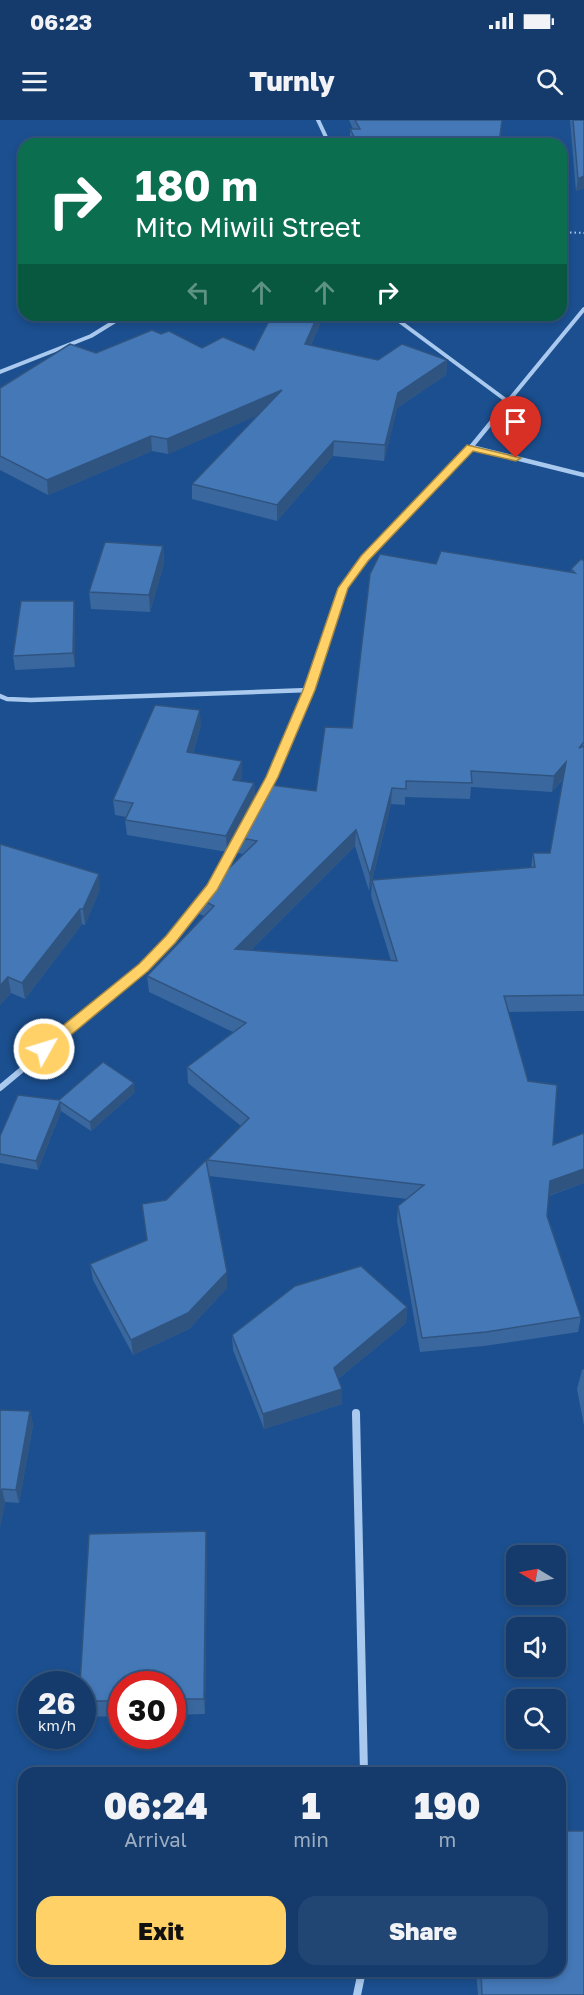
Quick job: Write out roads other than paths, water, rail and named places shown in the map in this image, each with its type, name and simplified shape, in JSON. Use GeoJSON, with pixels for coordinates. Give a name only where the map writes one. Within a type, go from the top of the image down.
{"type":"FeatureCollection","features":[{"type":"Feature","properties":{"kind":"street"},"geometry":{"type":"LineString","coordinates":[[318,120],[326,137]]}},
{"type":"Feature","properties":{"kind":"street"},"geometry":{"type":"LineString","coordinates":[[261,797],[309,690],[343,588],[364,558],[471,447],[584,309]]}},
{"type":"Feature","properties":{"kind":"street"},"geometry":{"type":"LineString","coordinates":[[0,372],[91,336],[115,321]]}},
{"type":"Feature","properties":{"kind":"street"},"geometry":{"type":"LineString","coordinates":[[399,321],[507,401]]}},
{"type":"Feature","properties":{"kind":"street"},"geometry":{"type":"LineString","coordinates":[[471,447],[584,475]]}},
{"type":"Feature","properties":{"kind":"street"},"geometry":{"type":"LineString","coordinates":[[0,696],[7,699],[31,700],[309,690]]}},
{"type":"Feature","properties":{"kind":"street"},"geometry":{"type":"LineString","coordinates":[[0,1088],[144,968],[171,939],[212,887],[245,827]]}},
{"type":"Feature","properties":{"kind":"street"},"geometry":{"type":"LineString","coordinates":[[356,1413],[364,1767]]}},
{"type":"Feature","properties":{"kind":"street"},"geometry":{"type":"LineString","coordinates":[[357,1995],[361,1977]]}}]}
